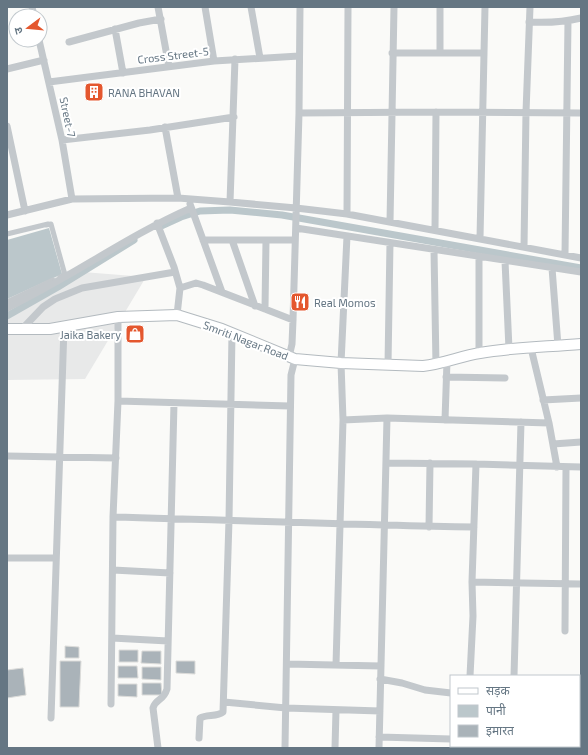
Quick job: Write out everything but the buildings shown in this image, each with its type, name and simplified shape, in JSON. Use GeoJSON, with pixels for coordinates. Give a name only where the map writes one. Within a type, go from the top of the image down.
{"type":"FeatureCollection","features":[{"type":"Feature","properties":{"kind":"main road","name":"Smriti Nagar Road"},"geometry":{"type":"LineString","coordinates":[[7,329],[64,327],[118,317],[177,315],[232,333],[292,358],[388,366],[436,365],[479,353],[509,349],[581,344]]}},
{"type":"Feature","properties":{"kind":"street"},"geometry":{"type":"LineString","coordinates":[[158,7],[169,67]]}},
{"type":"Feature","properties":{"kind":"street"},"geometry":{"type":"LineString","coordinates":[[205,7],[214,61]]}},
{"type":"Feature","properties":{"kind":"street"},"geometry":{"type":"LineString","coordinates":[[251,7],[260,58]]}},
{"type":"Feature","properties":{"kind":"street"},"geometry":{"type":"LineString","coordinates":[[285,748],[290,406],[299,113],[300,7]]}},
{"type":"Feature","properties":{"kind":"street"},"geometry":{"type":"LineString","coordinates":[[347,214],[348,7]]}},
{"type":"Feature","properties":{"kind":"street"},"geometry":{"type":"LineString","coordinates":[[390,222],[394,7]]}},
{"type":"Feature","properties":{"kind":"street"},"geometry":{"type":"LineString","coordinates":[[440,7],[440,53]]}},
{"type":"Feature","properties":{"kind":"street"},"geometry":{"type":"LineString","coordinates":[[480,238],[484,7]]}},
{"type":"Feature","properties":{"kind":"street"},"geometry":{"type":"LineString","coordinates":[[524,247],[526,112],[530,7]]}},
{"type":"Feature","properties":{"kind":"street"},"geometry":{"type":"LineString","coordinates":[[529,22],[549,23],[581,18]]}},
{"type":"Feature","properties":{"kind":"street"},"geometry":{"type":"LineString","coordinates":[[69,42],[114,29],[161,19]]}},
{"type":"Feature","properties":{"kind":"street"},"geometry":{"type":"LineString","coordinates":[[565,254],[568,21]]}},
{"type":"Feature","properties":{"kind":"street"},"geometry":{"type":"LineString","coordinates":[[114,29],[123,73]]}},
{"type":"Feature","properties":{"kind":"street","name":"Street-7"},"geometry":{"type":"LineString","coordinates":[[41,48],[62,140],[72,199]]}},
{"type":"Feature","properties":{"kind":"street"},"geometry":{"type":"LineString","coordinates":[[392,54],[483,53]]}},
{"type":"Feature","properties":{"kind":"street","name":"Cross Street-5"},"geometry":{"type":"LineString","coordinates":[[49,82],[214,61],[299,56]]}},
{"type":"Feature","properties":{"kind":"street"},"geometry":{"type":"LineString","coordinates":[[230,202],[235,59]]}},
{"type":"Feature","properties":{"kind":"street"},"geometry":{"type":"LineString","coordinates":[[7,69],[44,60]]}},
{"type":"Feature","properties":{"kind":"street"},"geometry":{"type":"LineString","coordinates":[[435,230],[436,112]]}},
{"type":"Feature","properties":{"kind":"street"},"geometry":{"type":"LineString","coordinates":[[299,113],[581,113]]}},
{"type":"Feature","properties":{"kind":"street"},"geometry":{"type":"LineString","coordinates":[[62,140],[150,130],[234,118]]}},
{"type":"Feature","properties":{"kind":"street"},"geometry":{"type":"LineString","coordinates":[[7,126],[25,211]]}},
{"type":"Feature","properties":{"kind":"street"},"geometry":{"type":"LineString","coordinates":[[165,128],[178,198]]}},
{"type":"Feature","properties":{"kind":"street"},"geometry":{"type":"LineString","coordinates":[[7,215],[72,199],[178,198],[347,214],[581,258]]}},
{"type":"Feature","properties":{"kind":"street"},"geometry":{"type":"LineString","coordinates":[[188,199],[222,292]]}},
{"type":"Feature","properties":{"kind":"street"},"geometry":{"type":"LineString","coordinates":[[7,308],[63,279],[157,223],[191,208]]}},
{"type":"Feature","properties":{"kind":"street"},"geometry":{"type":"LineString","coordinates":[[157,223],[180,288],[177,315]]}},
{"type":"Feature","properties":{"kind":"street"},"geometry":{"type":"LineString","coordinates":[[7,234],[51,224],[65,275],[7,302]]}},
{"type":"Feature","properties":{"kind":"street"},"geometry":{"type":"LineString","coordinates":[[296,228],[581,272]]}},
{"type":"Feature","properties":{"kind":"street"},"geometry":{"type":"LineString","coordinates":[[336,665],[343,420],[341,363],[347,236]]}},
{"type":"Feature","properties":{"kind":"street"},"geometry":{"type":"LineString","coordinates":[[203,240],[295,240]]}},
{"type":"Feature","properties":{"kind":"street"},"geometry":{"type":"LineString","coordinates":[[232,240],[255,306]]}},
{"type":"Feature","properties":{"kind":"street"},"geometry":{"type":"LineString","coordinates":[[265,309],[266,240]]}},
{"type":"Feature","properties":{"kind":"street"},"geometry":{"type":"LineString","coordinates":[[388,366],[390,243]]}},
{"type":"Feature","properties":{"kind":"street"},"geometry":{"type":"LineString","coordinates":[[434,250],[436,365]]}},
{"type":"Feature","properties":{"kind":"street"},"geometry":{"type":"LineString","coordinates":[[479,257],[479,353]]}},
{"type":"Feature","properties":{"kind":"street"},"geometry":{"type":"LineString","coordinates":[[505,261],[509,349]]}},
{"type":"Feature","properties":{"kind":"street"},"geometry":{"type":"LineString","coordinates":[[552,268],[558,346]]}},
{"type":"Feature","properties":{"kind":"street"},"geometry":{"type":"LineString","coordinates":[[23,328],[43,307],[68,293],[82,288],[175,272]]}},
{"type":"Feature","properties":{"kind":"street"},"geometry":{"type":"LineString","coordinates":[[180,288],[196,283],[293,320]]}},
{"type":"Feature","properties":{"kind":"street"},"geometry":{"type":"LineString","coordinates":[[111,704],[113,516],[118,401],[118,317]]}},
{"type":"Feature","properties":{"kind":"street"},"geometry":{"type":"LineString","coordinates":[[51,718],[64,327]]}},
{"type":"Feature","properties":{"kind":"street"},"geometry":{"type":"LineString","coordinates":[[199,738],[200,718],[204,716],[222,714],[224,702],[232,333]]}},
{"type":"Feature","properties":{"kind":"street"},"geometry":{"type":"LineString","coordinates":[[531,348],[549,423],[557,467]]}},
{"type":"Feature","properties":{"kind":"street"},"geometry":{"type":"LineString","coordinates":[[445,420],[447,361]]}},
{"type":"Feature","properties":{"kind":"street"},"geometry":{"type":"LineString","coordinates":[[446,377],[505,378]]}},
{"type":"Feature","properties":{"kind":"street"},"geometry":{"type":"LineString","coordinates":[[543,400],[581,398]]}},
{"type":"Feature","properties":{"kind":"street"},"geometry":{"type":"LineString","coordinates":[[118,401],[290,406]]}},
{"type":"Feature","properties":{"kind":"street"},"geometry":{"type":"LineString","coordinates":[[158,748],[153,708],[154,704],[165,695],[167,689],[174,403]]}},
{"type":"Feature","properties":{"kind":"street"},"geometry":{"type":"LineString","coordinates":[[343,420],[387,418],[549,423]]}},
{"type":"Feature","properties":{"kind":"street"},"geometry":{"type":"LineString","coordinates":[[379,748],[387,418]]}},
{"type":"Feature","properties":{"kind":"street"},"geometry":{"type":"LineString","coordinates":[[514,675],[521,422]]}},
{"type":"Feature","properties":{"kind":"street"},"geometry":{"type":"LineString","coordinates":[[553,444],[581,442]]}},
{"type":"Feature","properties":{"kind":"street"},"geometry":{"type":"LineString","coordinates":[[7,456],[116,458]]}},
{"type":"Feature","properties":{"kind":"street"},"geometry":{"type":"LineString","coordinates":[[386,463],[581,467]]}},
{"type":"Feature","properties":{"kind":"street"},"geometry":{"type":"LineString","coordinates":[[429,526],[430,463]]}},
{"type":"Feature","properties":{"kind":"street"},"geometry":{"type":"LineString","coordinates":[[470,675],[473,616],[472,582],[476,464]]}},
{"type":"Feature","properties":{"kind":"street"},"geometry":{"type":"LineString","coordinates":[[565,631],[566,467]]}},
{"type":"Feature","properties":{"kind":"street"},"geometry":{"type":"LineString","coordinates":[[113,516],[384,526],[474,527]]}},
{"type":"Feature","properties":{"kind":"street"},"geometry":{"type":"LineString","coordinates":[[7,558],[56,558]]}},
{"type":"Feature","properties":{"kind":"street"},"geometry":{"type":"LineString","coordinates":[[113,570],[170,573]]}},
{"type":"Feature","properties":{"kind":"street"},"geometry":{"type":"LineString","coordinates":[[472,582],[581,584]]}},
{"type":"Feature","properties":{"kind":"street"},"geometry":{"type":"LineString","coordinates":[[112,638],[168,642]]}},
{"type":"Feature","properties":{"kind":"street"},"geometry":{"type":"LineString","coordinates":[[286,664],[381,666]]}},
{"type":"Feature","properties":{"kind":"street"},"geometry":{"type":"LineString","coordinates":[[380,679],[402,682],[425,690],[450,693]]}},
{"type":"Feature","properties":{"kind":"street"},"geometry":{"type":"LineString","coordinates":[[224,702],[286,708],[380,711]]}},
{"type":"Feature","properties":{"kind":"street"},"geometry":{"type":"LineString","coordinates":[[335,748],[336,710]]}},
{"type":"Feature","properties":{"kind":"street"},"geometry":{"type":"LineString","coordinates":[[379,737],[450,739]]}},
{"type":"Feature","properties":{"kind":"shaded area"},"geometry":{"type":"Polygon","coordinates":[[[7,266],[146,277],[85,379],[7,380],[7,266]]]}},
{"type":"Feature","properties":{"kind":"water"},"geometry":{"type":"Polygon","coordinates":[[[49,228],[62,274],[7,299],[7,240],[49,228]]]}},
{"type":"Feature","properties":{"kind":"waterway"},"geometry":{"type":"LineString","coordinates":[[159,227],[181,217],[200,211],[230,210],[282,215],[581,268]]}},
{"type":"Feature","properties":{"kind":"waterway"},"geometry":{"type":"LineString","coordinates":[[7,316],[58,287],[134,240]]}},
{"type":"Feature","properties":{"kind":"place","name":"RANA BHAVAN"},"geometry":{"type":"Point","coordinates":[94,92]}},
{"type":"Feature","properties":{"kind":"place","name":"Real Momos"},"geometry":{"type":"Point","coordinates":[300,302]}},
{"type":"Feature","properties":{"kind":"place","name":"Jaika Bakery"},"geometry":{"type":"Point","coordinates":[135,334]}}]}
